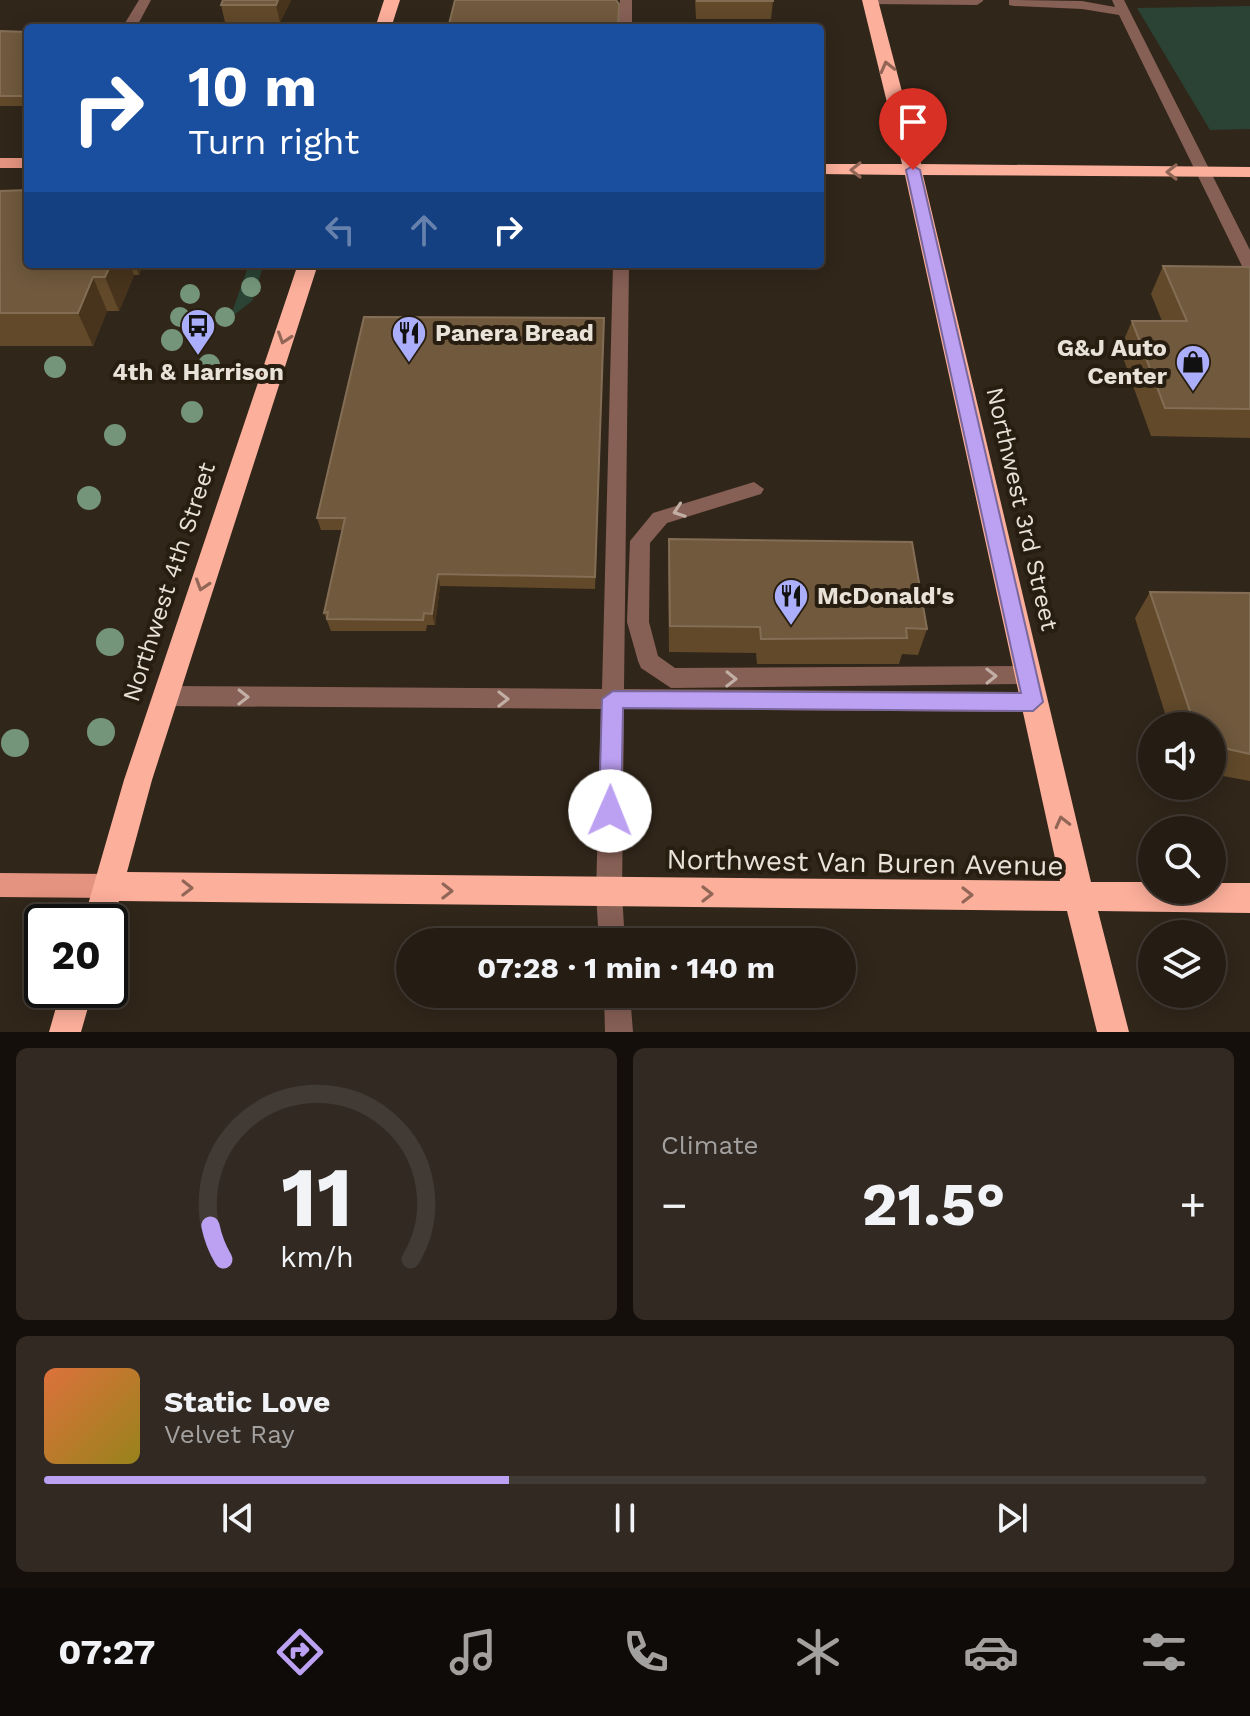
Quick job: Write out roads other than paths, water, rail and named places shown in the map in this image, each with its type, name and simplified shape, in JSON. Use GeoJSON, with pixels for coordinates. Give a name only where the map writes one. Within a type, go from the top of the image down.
{"type":"FeatureCollection","features":[{"type":"Feature","properties":{"kind":"highway"},"geometry":{"type":"LineString","coordinates":[[384,24],[392,0]]}},
{"type":"Feature","properties":{"kind":"highway","name":"Northwest 3rd Street"},"geometry":{"type":"LineString","coordinates":[[870,0],[913,170],[1033,702],[1113,1032]]}},
{"type":"Feature","properties":{"kind":"highway"},"geometry":{"type":"LineString","coordinates":[[824,169],[1250,172]]}},
{"type":"Feature","properties":{"kind":"highway","name":"Northwest 4th Street"},"geometry":{"type":"LineString","coordinates":[[104,904],[165,696],[307,268]]}},
{"type":"Feature","properties":{"kind":"highway","name":"Northwest Van Buren Avenue"},"geometry":{"type":"LineString","coordinates":[[109,886],[609,894],[1250,898]]}},
{"type":"Feature","properties":{"kind":"highway"},"geometry":{"type":"LineString","coordinates":[[65,1032],[72,1008]]}},
{"type":"Feature","properties":{"kind":"main road"},"geometry":{"type":"LineString","coordinates":[[0,163],[24,163]]}},
{"type":"Feature","properties":{"kind":"main road","name":"Northwest Van Buren Avenue"},"geometry":{"type":"LineString","coordinates":[[0,885],[109,886]]}},
{"type":"Feature","properties":{"kind":"lane"},"geometry":{"type":"LineString","coordinates":[[131,24],[145,0]]}},
{"type":"Feature","properties":{"kind":"lane"},"geometry":{"type":"LineString","coordinates":[[625,24],[626,0]]}},
{"type":"Feature","properties":{"kind":"lane"},"geometry":{"type":"LineString","coordinates":[[870,0],[977,1]]}},
{"type":"Feature","properties":{"kind":"lane"},"geometry":{"type":"LineString","coordinates":[[1014,2],[1121,6],[1250,266]]}},
{"type":"Feature","properties":{"kind":"lane"},"geometry":{"type":"LineString","coordinates":[[611,928],[609,894],[621,268]]}},
{"type":"Feature","properties":{"kind":"lane"},"geometry":{"type":"LineString","coordinates":[[754,489],[660,518],[640,541],[638,622],[649,661],[671,678],[1027,675]]}},
{"type":"Feature","properties":{"kind":"lane"},"geometry":{"type":"LineString","coordinates":[[165,696],[1033,702]]}},
{"type":"Feature","properties":{"kind":"lane"},"geometry":{"type":"LineString","coordinates":[[618,1008],[619,1032]]}},
{"type":"Feature","properties":{"kind":"place","name":"4th & Harrison"},"geometry":{"type":"Point","coordinates":[198,357]}},
{"type":"Feature","properties":{"kind":"place","name":"Panera Bread"},"geometry":{"type":"Point","coordinates":[409,364]}},
{"type":"Feature","properties":{"kind":"place","name":"G&J Auto Center"},"geometry":{"type":"Point","coordinates":[1193,393]}},
{"type":"Feature","properties":{"kind":"place","name":"McDonald's"},"geometry":{"type":"Point","coordinates":[791,627]}}]}
